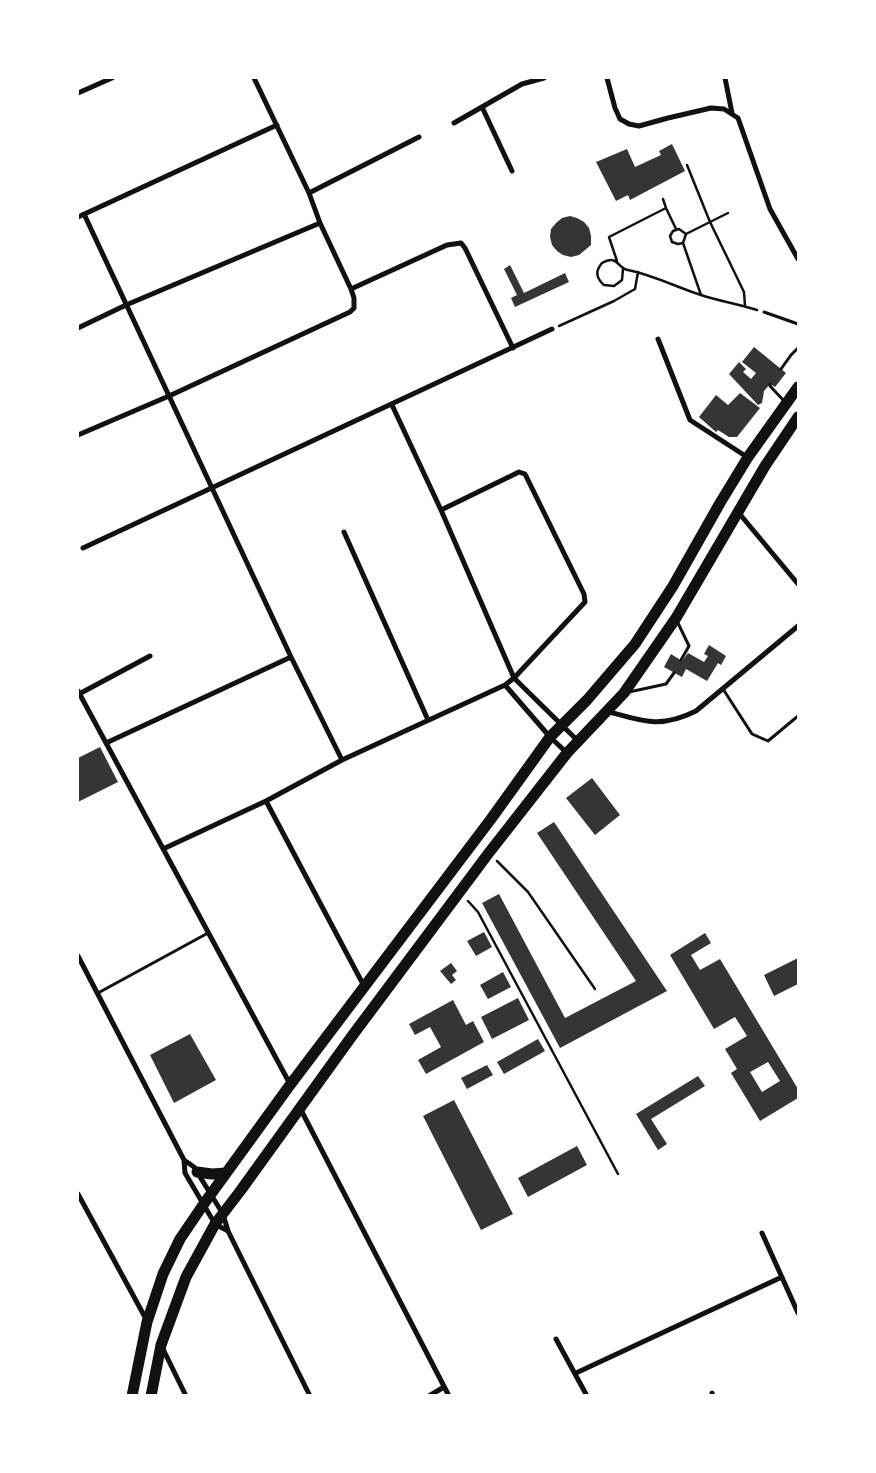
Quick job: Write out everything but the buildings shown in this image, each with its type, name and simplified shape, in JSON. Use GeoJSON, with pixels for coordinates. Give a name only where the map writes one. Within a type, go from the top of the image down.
{"type":"FeatureCollection","features":[{"type":"Feature","properties":{"kind":"main road"},"geometry":{"type":"LineString","coordinates":[[132,1396],[147,1322],[163,1274],[180,1239],[203,1204],[550,737],[608,676],[646,627],[748,458],[798,387]]}},
{"type":"Feature","properties":{"kind":"main road"},"geometry":{"type":"LineString","coordinates":[[151,1396],[161,1344],[186,1277],[215,1224],[488,854],[567,753],[624,693],[676,618],[766,466],[798,418]]}},
{"type":"Feature","properties":{"kind":"main road"},"geometry":{"type":"LineString","coordinates":[[197,1172],[226,1173]]}},
{"type":"Feature","properties":{"kind":"street"},"geometry":{"type":"LineString","coordinates":[[78,93],[112,78]]}},
{"type":"Feature","properties":{"kind":"street"},"geometry":{"type":"LineString","coordinates":[[78,436],[169,396],[350,312],[354,308],[355,304],[351,290],[320,223],[309,193],[254,78]]}},
{"type":"Feature","properties":{"kind":"street"},"geometry":{"type":"LineString","coordinates":[[454,123],[522,84],[544,78]]}},
{"type":"Feature","properties":{"kind":"street"},"geometry":{"type":"LineString","coordinates":[[607,78],[620,119],[628,124],[638,126],[711,108],[724,109],[738,118],[770,208],[798,259]]}},
{"type":"Feature","properties":{"kind":"street"},"geometry":{"type":"LineString","coordinates":[[725,78],[732,113]]}},
{"type":"Feature","properties":{"kind":"street"},"geometry":{"type":"LineString","coordinates":[[482,107],[512,171]]}},
{"type":"Feature","properties":{"kind":"street"},"geometry":{"type":"LineString","coordinates":[[78,216],[277,125]]}},
{"type":"Feature","properties":{"kind":"street"},"geometry":{"type":"LineString","coordinates":[[309,193],[419,136]]}},
{"type":"Feature","properties":{"kind":"street"},"geometry":{"type":"LineString","coordinates":[[84,214],[291,657],[342,760]]}},
{"type":"Feature","properties":{"kind":"street"},"geometry":{"type":"LineString","coordinates":[[78,328],[126,305],[320,223]]}},
{"type":"Feature","properties":{"kind":"street"},"geometry":{"type":"LineString","coordinates":[[351,290],[447,245],[461,243],[513,348]]}},
{"type":"Feature","properties":{"kind":"street"},"geometry":{"type":"LineString","coordinates":[[83,548],[552,329]]}},
{"type":"Feature","properties":{"kind":"street"},"geometry":{"type":"LineString","coordinates":[[658,339],[690,420],[748,458]]}},
{"type":"Feature","properties":{"kind":"street"},"geometry":{"type":"LineString","coordinates":[[392,405],[441,510],[514,678],[578,741]]}},
{"type":"Feature","properties":{"kind":"street"},"geometry":{"type":"LineString","coordinates":[[163,849],[266,801],[342,760],[505,685],[514,678],[585,602],[584,594],[525,474],[522,472],[441,510]]}},
{"type":"Feature","properties":{"kind":"street"},"geometry":{"type":"LineString","coordinates":[[738,512],[798,584]]}},
{"type":"Feature","properties":{"kind":"street"},"geometry":{"type":"LineString","coordinates":[[344,532],[428,720]]}},
{"type":"Feature","properties":{"kind":"street"},"geometry":{"type":"LineString","coordinates":[[606,711],[642,721],[659,723],[671,721],[696,711],[798,626]]}},
{"type":"Feature","properties":{"kind":"street"},"geometry":{"type":"LineString","coordinates":[[150,656],[78,693],[290,1085]]}},
{"type":"Feature","properties":{"kind":"street"},"geometry":{"type":"LineString","coordinates":[[106,743],[291,657]]}},
{"type":"Feature","properties":{"kind":"street"},"geometry":{"type":"LineString","coordinates":[[505,685],[550,737],[567,753]]}},
{"type":"Feature","properties":{"kind":"street"},"geometry":{"type":"LineString","coordinates":[[266,801],[364,986]]}},
{"type":"Feature","properties":{"kind":"street"},"geometry":{"type":"LineString","coordinates":[[78,956],[184,1160],[185,1173],[215,1224],[228,1231]]}},
{"type":"Feature","properties":{"kind":"street"},"geometry":{"type":"LineString","coordinates":[[300,1108],[448,1396]]}},
{"type":"Feature","properties":{"kind":"street"},"geometry":{"type":"LineString","coordinates":[[184,1160],[194,1167],[223,1214],[228,1231],[310,1396]]}},
{"type":"Feature","properties":{"kind":"street"},"geometry":{"type":"LineString","coordinates":[[78,1194],[147,1322]]}},
{"type":"Feature","properties":{"kind":"street"},"geometry":{"type":"LineString","coordinates":[[762,1233],[798,1309]]}},
{"type":"Feature","properties":{"kind":"street"},"geometry":{"type":"LineString","coordinates":[[576,1373],[782,1277]]}},
{"type":"Feature","properties":{"kind":"street"},"geometry":{"type":"LineString","coordinates":[[556,1339],[587,1396]]}},
{"type":"Feature","properties":{"kind":"street"},"geometry":{"type":"LineString","coordinates":[[161,1344],[186,1396]]}},
{"type":"Feature","properties":{"kind":"street"},"geometry":{"type":"LineString","coordinates":[[429,1396],[444,1387]]}},
{"type":"Feature","properties":{"kind":"lane"},"geometry":{"type":"LineString","coordinates":[[764,312],[798,324]]}},
{"type":"Feature","properties":{"kind":"lane"},"geometry":{"type":"LineString","coordinates":[[781,369],[798,348]]}},
{"type":"Feature","properties":{"kind":"lane"},"geometry":{"type":"LineString","coordinates":[[770,384],[787,404]]}},
{"type":"Feature","properties":{"kind":"lane"},"geometry":{"type":"LineString","coordinates":[[676,618],[688,645],[680,660]]}},
{"type":"Feature","properties":{"kind":"lane"},"geometry":{"type":"LineString","coordinates":[[624,693],[666,684],[674,673]]}},
{"type":"Feature","properties":{"kind":"lane"},"geometry":{"type":"LineString","coordinates":[[722,689],[752,734],[760,739],[768,741],[798,716]]}},
{"type":"Feature","properties":{"kind":"lane"},"geometry":{"type":"LineString","coordinates":[[97,993],[208,933]]}},
{"type":"Feature","properties":{"kind":"path"},"geometry":{"type":"LineString","coordinates":[[687,165],[710,222],[744,292],[745,306]]}},
{"type":"Feature","properties":{"kind":"path"},"geometry":{"type":"LineString","coordinates":[[663,199],[676,230]]}},
{"type":"Feature","properties":{"kind":"path"},"geometry":{"type":"LineString","coordinates":[[666,208],[609,238],[616,261],[623,269],[638,272],[702,295],[764,312]]}},
{"type":"Feature","properties":{"kind":"path"},"geometry":{"type":"LineString","coordinates":[[702,295],[683,243],[686,234],[728,213]]}},
{"type":"Feature","properties":{"kind":"path"},"geometry":{"type":"LineString","coordinates":[[683,243],[672,242],[671,233],[676,230],[682,230],[686,234]]}},
{"type":"Feature","properties":{"kind":"path"},"geometry":{"type":"LineString","coordinates":[[616,261],[612,260],[602,263],[597,272],[600,282],[604,285],[614,286],[622,280],[623,269]]}},
{"type":"Feature","properties":{"kind":"path"},"geometry":{"type":"LineString","coordinates":[[552,329],[614,301],[635,289],[638,272]]}},
{"type":"Feature","properties":{"kind":"path"},"geometry":{"type":"LineString","coordinates":[[488,854],[528,892],[594,989]]}},
{"type":"Feature","properties":{"kind":"path"},"geometry":{"type":"LineString","coordinates":[[459,894],[478,912],[618,1174]]}}]}
